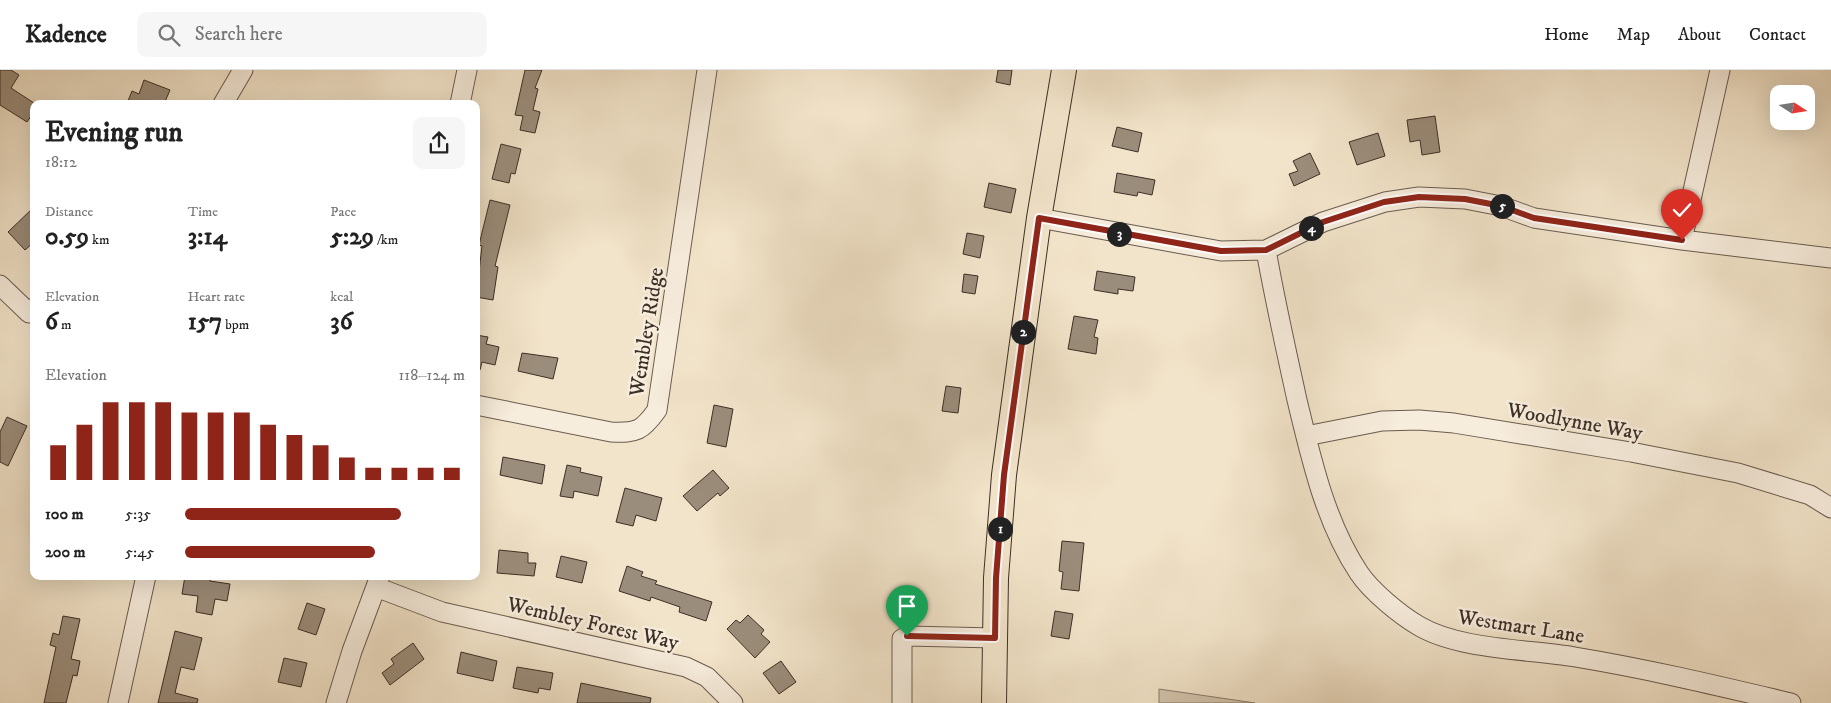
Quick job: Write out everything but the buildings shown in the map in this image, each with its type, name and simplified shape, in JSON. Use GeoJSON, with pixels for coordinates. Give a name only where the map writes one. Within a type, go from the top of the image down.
{"type":"FeatureCollection","features":[{"type":"Feature","properties":{"kind":"main road"},"geometry":{"type":"LineString","coordinates":[[998,700],[995,638],[996,578],[1004,475],[1039,218],[1064,70]]}},
{"type":"Feature","properties":{"kind":"street"},"geometry":{"type":"LineString","coordinates":[[225,100],[243,70]]}},
{"type":"Feature","properties":{"kind":"street"},"geometry":{"type":"LineString","coordinates":[[461,100],[467,70]]}},
{"type":"Feature","properties":{"kind":"street","name":"Wembley Ridge"},"geometry":{"type":"LineString","coordinates":[[480,406],[611,432],[631,433],[645,427],[657,410],[707,70]]}},
{"type":"Feature","properties":{"kind":"street"},"geometry":{"type":"LineString","coordinates":[[1682,240],[1720,70]]}},
{"type":"Feature","properties":{"kind":"street"},"geometry":{"type":"LineString","coordinates":[[1039,218],[1221,251],[1266,250],[1323,222],[1384,202],[1419,197],[1465,199],[1501,206],[1534,218],[1682,240],[1831,258]]}},
{"type":"Feature","properties":{"kind":"street","name":"Westmart Lane"},"geometry":{"type":"LineString","coordinates":[[1266,250],[1278,315],[1306,436],[1328,512],[1346,552],[1360,575],[1397,610],[1419,626],[1438,635],[1494,647],[1550,653],[1641,668],[1791,703]]}},
{"type":"Feature","properties":{"kind":"street"},"geometry":{"type":"LineString","coordinates":[[0,285],[30,310]]}},
{"type":"Feature","properties":{"kind":"street","name":"Woodlynne Way"},"geometry":{"type":"LineString","coordinates":[[1306,436],[1382,421],[1420,420],[1454,423],[1631,452],[1738,473],[1810,495],[1831,508]]}},
{"type":"Feature","properties":{"kind":"street"},"geometry":{"type":"LineString","coordinates":[[118,703],[145,580]]}},
{"type":"Feature","properties":{"kind":"street"},"geometry":{"type":"LineString","coordinates":[[336,703],[352,651],[378,582]]}},
{"type":"Feature","properties":{"kind":"street","name":"Wembley Forest Way"},"geometry":{"type":"LineString","coordinates":[[378,582],[442,612],[686,667],[708,677],[733,703]]}},
{"type":"Feature","properties":{"kind":"street"},"geometry":{"type":"LineString","coordinates":[[902,703],[902,639],[907,636],[995,638]]}},
{"type":"Feature","properties":{"kind":"shaded area"},"geometry":{"type":"Polygon","coordinates":[[[1159,689],[1255,703],[1159,703],[1159,689]]]}},
{"type":"Feature","properties":{"kind":"route"},"geometry":{"type":"LineString","coordinates":[[907,636],[995,638],[996,578],[1004,475],[1039,218],[1221,251],[1266,250],[1323,222],[1384,202],[1419,197],[1465,199],[1501,206],[1534,218],[1682,240]]}}]}
